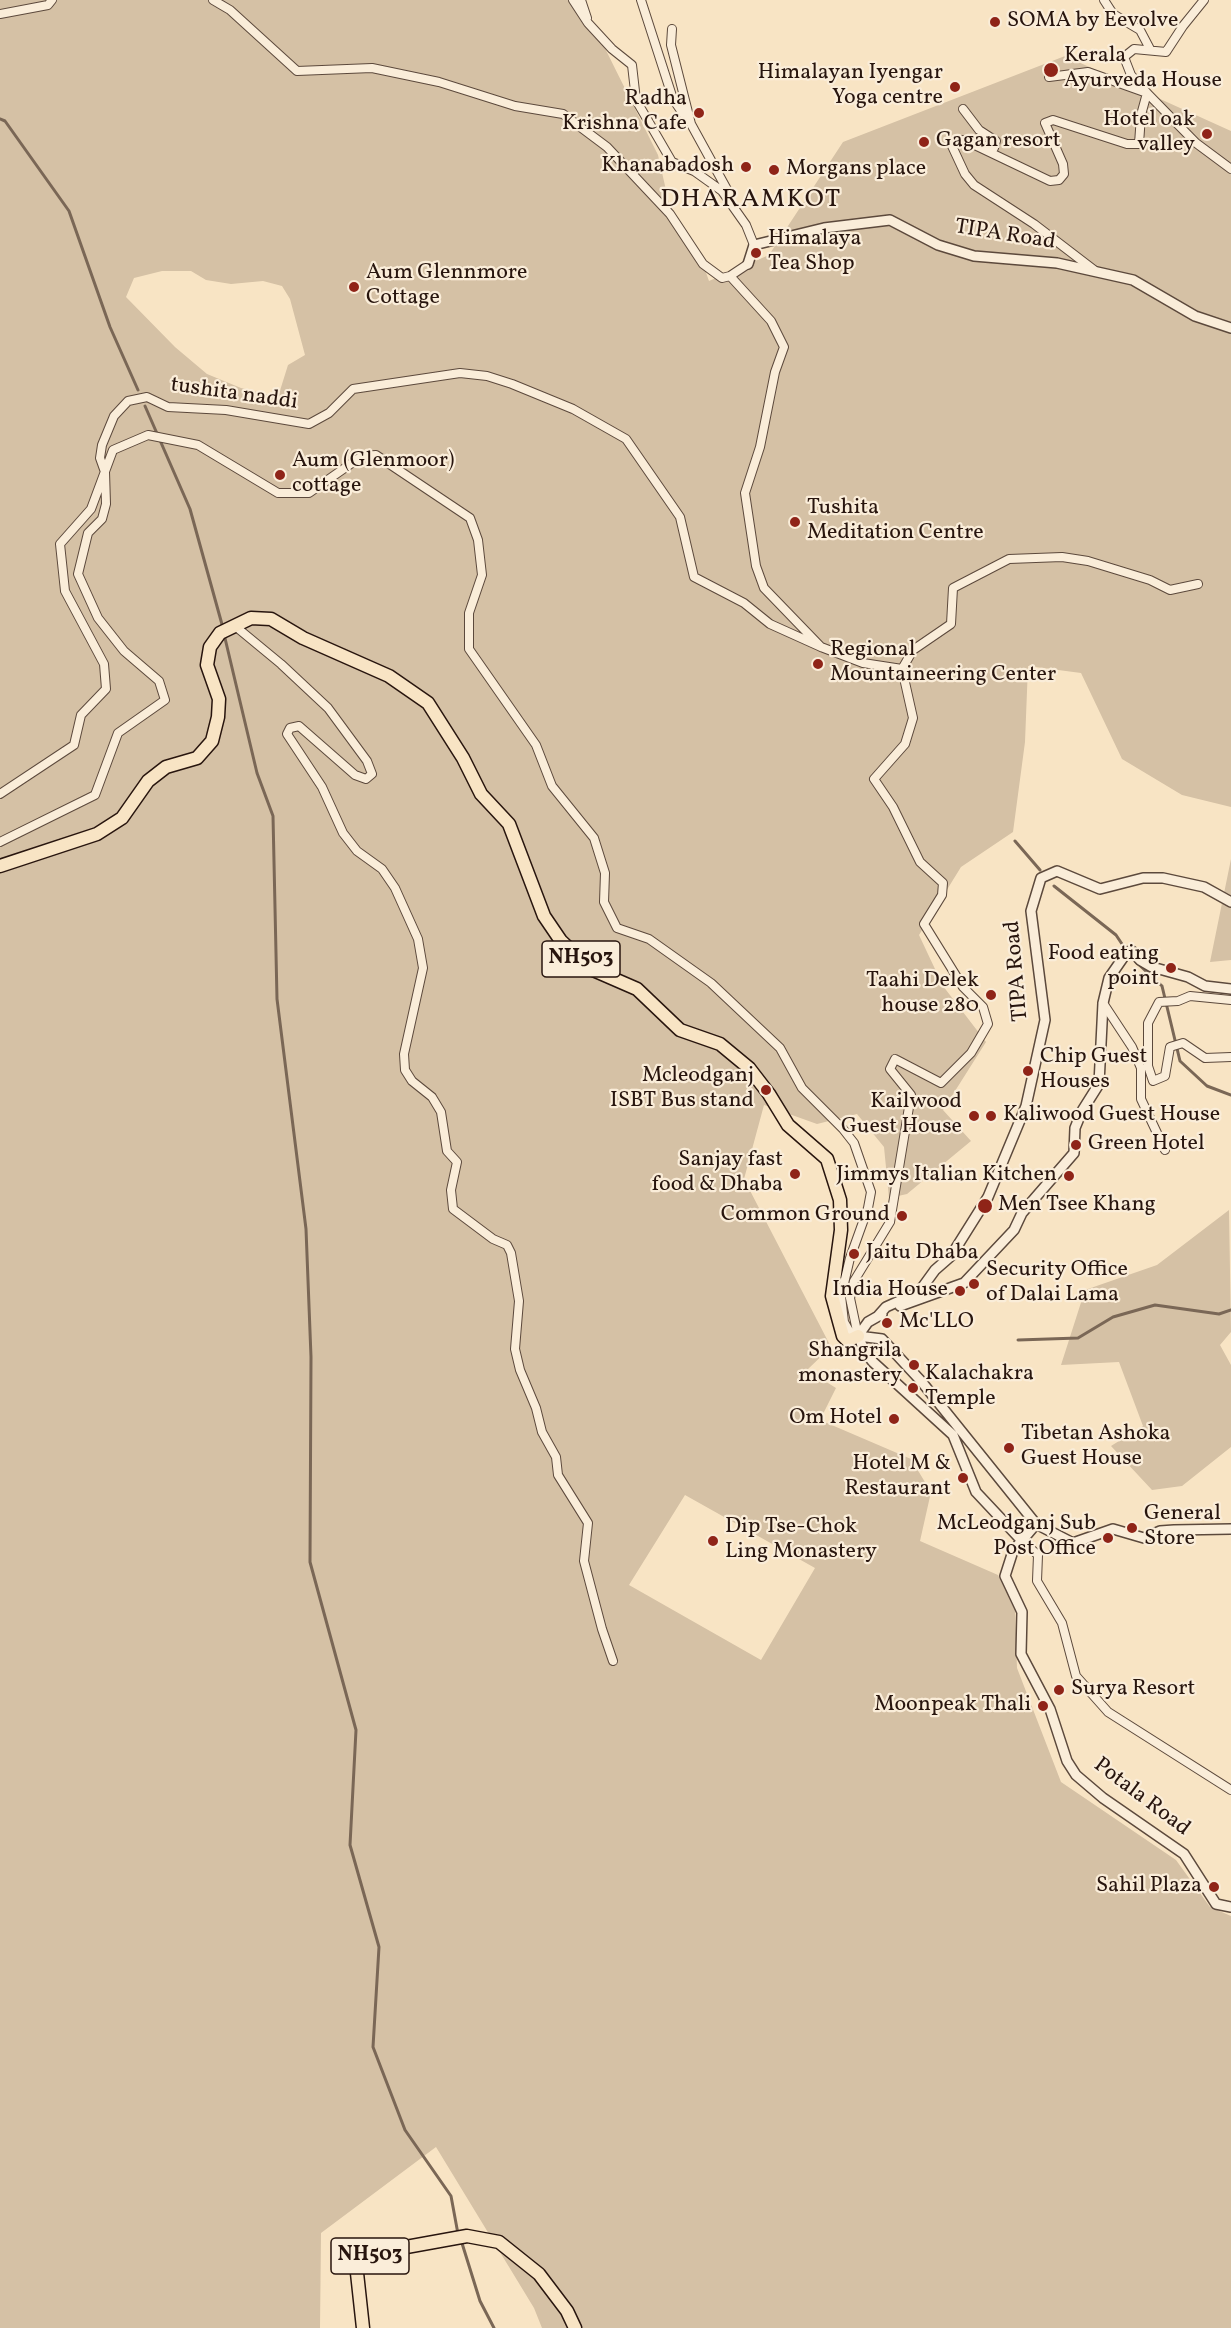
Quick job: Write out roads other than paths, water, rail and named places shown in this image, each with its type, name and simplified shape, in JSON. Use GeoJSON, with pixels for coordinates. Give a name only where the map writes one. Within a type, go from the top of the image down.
{"type":"FeatureCollection","features":[{"type":"Feature","properties":{"kind":"main road","name":"NH503"},"geometry":{"type":"LineString","coordinates":[[228,629],[251,618],[271,619],[303,638],[389,676],[428,703],[463,758],[481,794],[509,824],[544,916],[561,941],[591,969],[637,989],[680,1030],[720,1044],[749,1068],[769,1094],[788,1125],[827,1159],[840,1200],[841,1230],[832,1296],[843,1336],[848,1341],[858,1336]]}},
{"type":"Feature","properties":{"kind":"main road"},"geometry":{"type":"LineString","coordinates":[[0,866],[97,834],[122,818],[148,781],[166,767],[197,758],[212,741],[218,717],[219,699],[207,665],[210,647],[228,629]]}},
{"type":"Feature","properties":{"kind":"main road","name":"NH503"},"geometry":{"type":"LineString","coordinates":[[363,2328],[357,2273],[362,2262],[373,2253],[445,2238],[467,2236],[499,2242],[539,2274],[567,2311],[575,2328]]}},
{"type":"Feature","properties":{"kind":"street"},"geometry":{"type":"LineString","coordinates":[[0,14],[48,5],[52,0]]}},
{"type":"Feature","properties":{"kind":"street"},"geometry":{"type":"LineString","coordinates":[[213,0],[230,10],[297,71],[372,69],[439,82],[515,106],[563,114],[607,147],[670,214],[703,264],[722,278],[730,276],[748,264],[754,244],[746,225],[690,124],[673,99],[641,0]]}},
{"type":"Feature","properties":{"kind":"street"},"geometry":{"type":"LineString","coordinates":[[573,0],[588,22],[612,49],[632,64],[636,100],[672,162],[694,171],[722,191],[746,225]]}},
{"type":"Feature","properties":{"kind":"street"},"geometry":{"type":"LineString","coordinates":[[581,0],[588,22]]}},
{"type":"Feature","properties":{"kind":"street"},"geometry":{"type":"LineString","coordinates":[[1104,0],[1113,14],[1140,30],[1150,49]]}},
{"type":"Feature","properties":{"kind":"street"},"geometry":{"type":"LineString","coordinates":[[1204,0],[1166,52],[1134,49],[1124,57],[1131,75],[1147,93],[1196,143],[1231,169]]}},
{"type":"Feature","properties":{"kind":"street"},"geometry":{"type":"LineString","coordinates":[[672,28],[672,45],[690,124]]}},
{"type":"Feature","properties":{"kind":"street"},"geometry":{"type":"LineString","coordinates":[[1049,77],[1088,72],[1147,93]]}},
{"type":"Feature","properties":{"kind":"street"},"geometry":{"type":"LineString","coordinates":[[1098,274],[1034,224],[974,185],[965,174],[952,146],[955,141],[964,140],[1039,177],[1050,181],[1059,180],[1064,174],[1063,164],[1045,123],[1053,120],[1127,144],[1139,144],[1141,115],[1147,93]]}},
{"type":"Feature","properties":{"kind":"street"},"geometry":{"type":"LineString","coordinates":[[963,109],[979,130],[996,141],[994,148],[977,145]]}},
{"type":"Feature","properties":{"kind":"street","name":"TIPA Road"},"geometry":{"type":"LineString","coordinates":[[754,244],[824,228],[890,220],[938,245],[974,256],[1058,263],[1098,274],[1133,280],[1195,316],[1231,328]]}},
{"type":"Feature","properties":{"kind":"street"},"geometry":{"type":"LineString","coordinates":[[730,276],[771,321],[784,347],[775,372],[760,447],[746,494],[756,566],[765,588],[820,647]]}},
{"type":"Feature","properties":{"kind":"street","name":"tushita naddi"},"geometry":{"type":"LineString","coordinates":[[0,842],[95,795],[118,733],[165,700],[159,681],[124,651],[98,618],[78,574],[88,533],[102,519],[106,504],[105,472],[100,458],[106,435],[114,416],[128,401],[147,397],[168,407],[226,410],[309,424],[329,412],[353,388],[460,373],[487,376],[573,409],[626,439],[680,517],[694,577],[744,603],[770,624],[820,647],[863,663],[902,669]]}},
{"type":"Feature","properties":{"kind":"street"},"geometry":{"type":"LineString","coordinates":[[0,794],[74,745],[81,715],[106,689],[104,664],[65,591],[60,544],[91,509],[113,450],[151,436],[198,445],[278,493],[309,494],[362,456],[376,455],[470,518],[478,540],[482,575],[469,613],[469,649],[536,745],[552,786],[594,838],[605,873],[604,902],[617,928],[649,939],[711,983],[780,1048],[802,1088],[854,1143],[871,1192],[868,1208],[850,1258],[841,1296],[842,1312],[852,1336],[882,1339],[965,1433],[1036,1524],[1073,1543],[1113,1529],[1144,1538],[1160,1531],[1231,1529]]}},
{"type":"Feature","properties":{"kind":"street"},"geometry":{"type":"LineString","coordinates":[[1198,584],[1170,590],[1150,580],[1088,561],[1062,557],[1010,559],[953,588],[951,624],[913,650],[902,669],[912,718],[905,744],[874,780],[893,807],[920,862],[943,883],[942,895],[924,924],[963,987],[983,1007],[988,1024],[971,1053],[941,1083],[895,1059],[890,1069],[911,1095],[890,1222],[854,1281],[849,1298],[858,1336],[865,1352],[953,1435],[976,1492],[1022,1541],[1038,1554],[1037,1581],[1062,1623],[1076,1676],[1108,1712],[1231,1790]]}},
{"type":"Feature","properties":{"kind":"street"},"geometry":{"type":"LineString","coordinates":[[228,629],[281,664],[328,708],[368,761],[372,774],[366,779],[355,775],[298,726],[290,728],[287,734],[322,787],[343,833],[357,851],[382,868],[395,888],[418,939],[423,968],[404,1054],[405,1070],[411,1081],[432,1097],[441,1112],[447,1151],[457,1162],[452,1190],[453,1209],[493,1239],[507,1245],[511,1253],[519,1301],[515,1349],[520,1370],[536,1408],[542,1432],[556,1457],[558,1475],[588,1523],[584,1561],[602,1629],[613,1660]]}},
{"type":"Feature","properties":{"kind":"street","name":"TIPA Road"},"geometry":{"type":"LineString","coordinates":[[879,1316],[886,1307],[919,1292],[935,1270],[951,1257],[988,1197],[1026,1106],[1045,1020],[1030,911],[1041,878],[1057,871],[1100,889],[1143,878],[1163,878],[1204,887],[1231,902]]}},
{"type":"Feature","properties":{"kind":"street"},"geometry":{"type":"LineString","coordinates":[[858,1336],[868,1322],[891,1308],[925,1299],[964,1283],[1014,1230],[1022,1213],[1074,1153],[1075,1128],[1082,1111],[1100,1084],[1103,1003],[1109,978],[1121,959],[1132,951],[1140,960],[1152,967],[1205,986],[1231,989]]}},
{"type":"Feature","properties":{"kind":"street"},"geometry":{"type":"LineString","coordinates":[[1231,1000],[1190,996],[1178,1001],[1159,1002],[1148,1023],[1149,1066],[1153,1081],[1165,1076],[1170,1047],[1173,1045],[1183,1043],[1205,1058],[1231,1057]]}},
{"type":"Feature","properties":{"kind":"street"},"geometry":{"type":"LineString","coordinates":[[1103,1003],[1132,1047],[1142,1068],[1141,1099],[1165,1150]]}},
{"type":"Feature","properties":{"kind":"street"},"geometry":{"type":"LineString","coordinates":[[1022,1541],[1036,1524]]}},
{"type":"Feature","properties":{"kind":"street","name":"Potala Road"},"geometry":{"type":"LineString","coordinates":[[1022,1541],[1013,1551],[1005,1576],[1022,1612],[1021,1654],[1050,1709],[1067,1761],[1076,1775],[1103,1798],[1184,1854],[1216,1904],[1231,1906]]}},
{"type":"Feature","properties":{"kind":"waterway"},"geometry":{"type":"LineString","coordinates":[[0,119],[5,121],[69,211],[110,327],[138,390]]}},
{"type":"Feature","properties":{"kind":"waterway"},"geometry":{"type":"LineString","coordinates":[[145,406],[190,509],[223,628]]}},
{"type":"Feature","properties":{"kind":"waterway"},"geometry":{"type":"LineString","coordinates":[[224,634],[257,773],[273,816],[277,999],[306,1229],[311,1357],[310,1562],[356,1730],[350,1845],[379,1947],[373,2047],[405,2130],[451,2196],[458,2234]]}},
{"type":"Feature","properties":{"kind":"waterway"},"geometry":{"type":"LineString","coordinates":[[1015,841],[1040,870]]}},
{"type":"Feature","properties":{"kind":"waterway"},"geometry":{"type":"LineString","coordinates":[[1054,886],[1116,935],[1124,947]]}},
{"type":"Feature","properties":{"kind":"waterway"},"geometry":{"type":"LineString","coordinates":[[1136,962],[1162,986],[1180,1061],[1207,1086],[1231,1095]]}},
{"type":"Feature","properties":{"kind":"waterway"},"geometry":{"type":"LineString","coordinates":[[1018,1340],[1078,1338],[1113,1317],[1155,1305],[1219,1314],[1231,1310]]}},
{"type":"Feature","properties":{"kind":"waterway"},"geometry":{"type":"LineString","coordinates":[[461,2240],[480,2301],[494,2328]]}},
{"type":"Feature","properties":{"kind":"place","name":"SOMA by Eevolve"},"geometry":{"type":"Point","coordinates":[995,22]}},
{"type":"Feature","properties":{"kind":"place","name":"Kerala Ayurveda House"},"geometry":{"type":"Point","coordinates":[1051,70]}},
{"type":"Feature","properties":{"kind":"place","name":"Himalayan Iyengar Yoga centre"},"geometry":{"type":"Point","coordinates":[955,87]}},
{"type":"Feature","properties":{"kind":"place","name":"Radha Krishna Cafe"},"geometry":{"type":"Point","coordinates":[699,113]}},
{"type":"Feature","properties":{"kind":"place","name":"Hotel oak valley"},"geometry":{"type":"Point","coordinates":[1207,134]}},
{"type":"Feature","properties":{"kind":"place","name":"Gagan resort"},"geometry":{"type":"Point","coordinates":[924,142]}},
{"type":"Feature","properties":{"kind":"place","name":"Khanabadosh"},"geometry":{"type":"Point","coordinates":[746,167]}},
{"type":"Feature","properties":{"kind":"place","name":"Morgans place"},"geometry":{"type":"Point","coordinates":[774,170]}},
{"type":"Feature","properties":{"kind":"place","name":"Himalaya Tea Shop"},"geometry":{"type":"Point","coordinates":[756,253]}},
{"type":"Feature","properties":{"kind":"place","name":"Aum Glennmore Cottage"},"geometry":{"type":"Point","coordinates":[354,287]}},
{"type":"Feature","properties":{"kind":"place","name":"Aum (Glenmoor) cottage"},"geometry":{"type":"Point","coordinates":[280,475]}},
{"type":"Feature","properties":{"kind":"place","name":"Tushita Meditation Centre"},"geometry":{"type":"Point","coordinates":[795,522]}},
{"type":"Feature","properties":{"kind":"place","name":"Regional Mountaineering Center"},"geometry":{"type":"Point","coordinates":[818,664]}},
{"type":"Feature","properties":{"kind":"place","name":"Food eating point"},"geometry":{"type":"Point","coordinates":[1171,968]}},
{"type":"Feature","properties":{"kind":"place","name":"Taahi Delek house 280"},"geometry":{"type":"Point","coordinates":[991,995]}},
{"type":"Feature","properties":{"kind":"place","name":"Chip Guest Houses"},"geometry":{"type":"Point","coordinates":[1028,1071]}},
{"type":"Feature","properties":{"kind":"place","name":"Mcleodganj ISBT Bus stand"},"geometry":{"type":"Point","coordinates":[766,1090]}},
{"type":"Feature","properties":{"kind":"place","name":"Kailwood Guest House"},"geometry":{"type":"Point","coordinates":[974,1116]}},
{"type":"Feature","properties":{"kind":"place","name":"Kaliwood Guest House"},"geometry":{"type":"Point","coordinates":[991,1116]}},
{"type":"Feature","properties":{"kind":"place","name":"Green Hotel"},"geometry":{"type":"Point","coordinates":[1076,1145]}},
{"type":"Feature","properties":{"kind":"place","name":"Sanjay fast food & Dhaba"},"geometry":{"type":"Point","coordinates":[795,1174]}},
{"type":"Feature","properties":{"kind":"place","name":"Jimmys Italian Kitchen"},"geometry":{"type":"Point","coordinates":[1069,1176]}},
{"type":"Feature","properties":{"kind":"place","name":"Men Tsee Khang"},"geometry":{"type":"Point","coordinates":[985,1206]}},
{"type":"Feature","properties":{"kind":"place","name":"Common Ground"},"geometry":{"type":"Point","coordinates":[902,1216]}},
{"type":"Feature","properties":{"kind":"place","name":"Jaitu Dhaba"},"geometry":{"type":"Point","coordinates":[854,1254]}},
{"type":"Feature","properties":{"kind":"place","name":"Security Office of Dalai Lama"},"geometry":{"type":"Point","coordinates":[974,1284]}},
{"type":"Feature","properties":{"kind":"place","name":"India House"},"geometry":{"type":"Point","coordinates":[960,1291]}},
{"type":"Feature","properties":{"kind":"place","name":"Mc'LLO"},"geometry":{"type":"Point","coordinates":[887,1323]}},
{"type":"Feature","properties":{"kind":"place","name":"Shangrila monastery"},"geometry":{"type":"Point","coordinates":[914,1365]}},
{"type":"Feature","properties":{"kind":"place","name":"Kalachakra Temple"},"geometry":{"type":"Point","coordinates":[913,1388]}},
{"type":"Feature","properties":{"kind":"place","name":"Om Hotel"},"geometry":{"type":"Point","coordinates":[894,1419]}},
{"type":"Feature","properties":{"kind":"place","name":"Tibetan Ashoka Guest House"},"geometry":{"type":"Point","coordinates":[1009,1448]}},
{"type":"Feature","properties":{"kind":"place","name":"Hotel M & Restaurant"},"geometry":{"type":"Point","coordinates":[963,1478]}},
{"type":"Feature","properties":{"kind":"place","name":"General Store"},"geometry":{"type":"Point","coordinates":[1132,1528]}},
{"type":"Feature","properties":{"kind":"place","name":"McLeodganj Sub Post Office"},"geometry":{"type":"Point","coordinates":[1108,1538]}},
{"type":"Feature","properties":{"kind":"place","name":"Dip Tse-Chok Ling Monastery"},"geometry":{"type":"Point","coordinates":[713,1541]}},
{"type":"Feature","properties":{"kind":"place","name":"Surya Resort"},"geometry":{"type":"Point","coordinates":[1059,1690]}},
{"type":"Feature","properties":{"kind":"place","name":"Moonpeak Thali"},"geometry":{"type":"Point","coordinates":[1043,1706]}},
{"type":"Feature","properties":{"kind":"place","name":"Sahil Plaza"},"geometry":{"type":"Point","coordinates":[1214,1887]}},
{"type":"Feature","properties":{"kind":"district","name":"DHARAMKOT"},"geometry":{"type":"Point","coordinates":[751,201]}}]}
